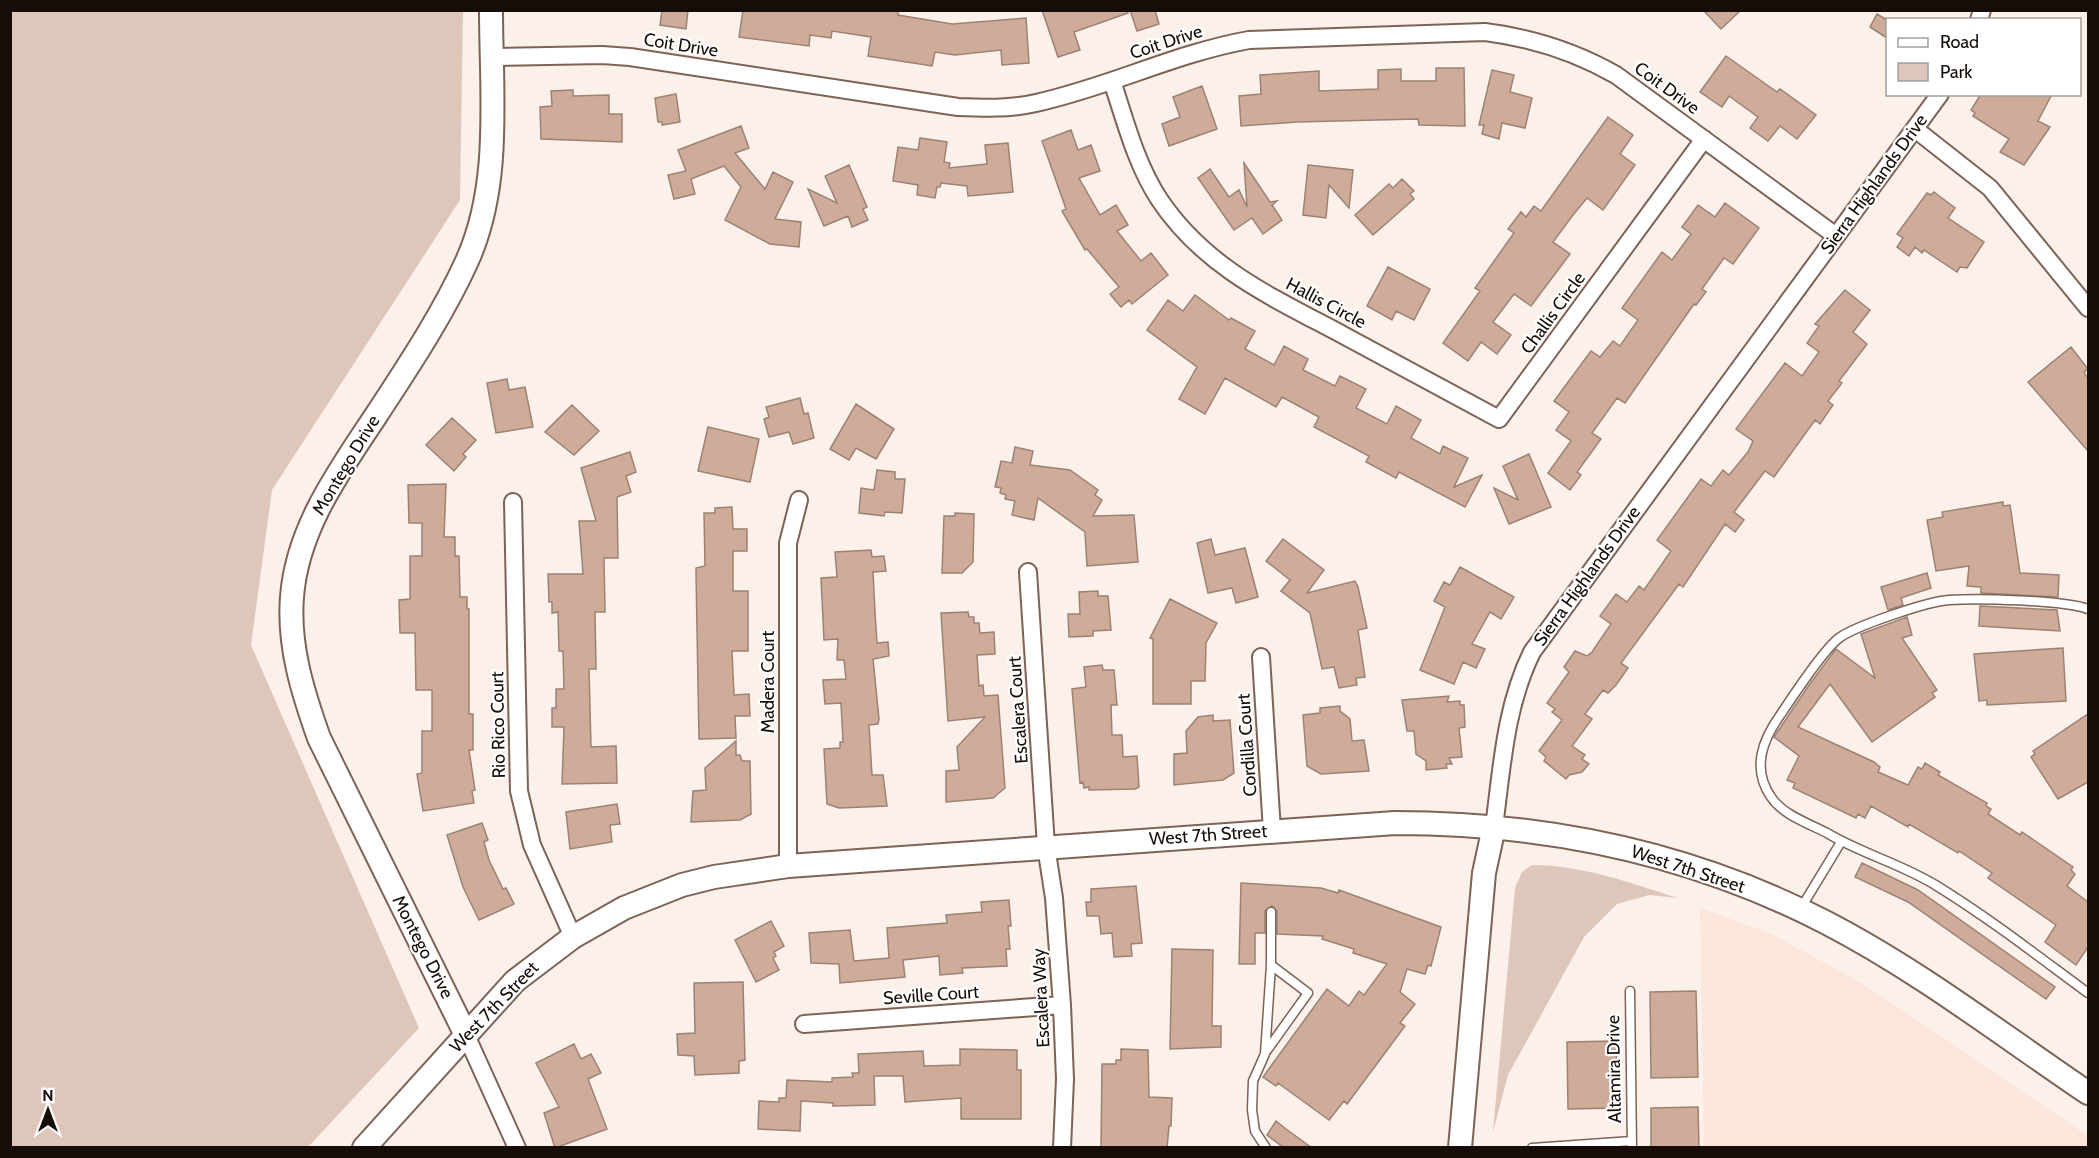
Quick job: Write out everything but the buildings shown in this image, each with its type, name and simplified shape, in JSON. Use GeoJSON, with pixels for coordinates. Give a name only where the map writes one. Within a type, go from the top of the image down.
{"type":"FeatureCollection","features":[{"type":"Feature","properties":{"kind":"main road","name":"Montego Drive"},"geometry":{"type":"LineString","coordinates":[[466,1035],[319,738],[304,696],[296,656],[292,597],[300,556],[318,506],[427,334],[467,261],[482,219],[490,172],[491,10]]}},
{"type":"Feature","properties":{"kind":"main road","name":"West 7th Street"},"geometry":{"type":"LineString","coordinates":[[364,1148],[515,981],[573,937],[624,908],[682,885],[714,877],[788,866],[1395,823],[1532,831],[1629,848],[1724,879],[1800,910],[1865,945],[2088,1093]]}},
{"type":"Feature","properties":{"kind":"main road","name":"Sierra Highlands Drive"},"geometry":{"type":"LineString","coordinates":[[1460,1148],[1484,873],[1494,827]]}},
{"type":"Feature","properties":{"kind":"street","name":"Coit Drive"},"geometry":{"type":"LineString","coordinates":[[491,57],[602,55],[630,57],[958,107],[997,108],[1034,104],[1112,81],[1215,46],[1249,40],[1485,32],[1521,36],[1555,45],[1586,58],[1616,75],[1836,236]]}},
{"type":"Feature","properties":{"kind":"street","name":"Hallis Circle"},"geometry":{"type":"LineString","coordinates":[[1112,81],[1141,165],[1158,197],[1180,227],[1204,252],[1232,274],[1401,366]]}},
{"type":"Feature","properties":{"kind":"street","name":"Sierra Highlands Drive"},"geometry":{"type":"LineString","coordinates":[[1494,827],[1510,709],[1518,680],[1532,652],[1939,96]]}},
{"type":"Feature","properties":{"kind":"street"},"geometry":{"type":"LineString","coordinates":[[1915,129],[1990,188],[2088,308]]}},
{"type":"Feature","properties":{"kind":"street","name":"Challis Circle"},"geometry":{"type":"LineString","coordinates":[[1401,366],[1499,419],[1704,140]]}},
{"type":"Feature","properties":{"kind":"street","name":"Madera Court"},"geometry":{"type":"LineString","coordinates":[[788,866],[788,543],[799,500]]}},
{"type":"Feature","properties":{"kind":"street","name":"Rio Rico Court"},"geometry":{"type":"LineString","coordinates":[[513,502],[519,791],[532,845],[573,937]]}},
{"type":"Feature","properties":{"kind":"street","name":"Escalera Court"},"geometry":{"type":"LineString","coordinates":[[1028,572],[1046,846]]}},
{"type":"Feature","properties":{"kind":"street","name":"Cordilla Court"},"geometry":{"type":"LineString","coordinates":[[1261,657],[1272,831]]}},
{"type":"Feature","properties":{"kind":"street","name":"Escalera Way"},"geometry":{"type":"LineString","coordinates":[[1046,846],[1054,898],[1062,1005],[1065,1080],[1062,1148]]}},
{"type":"Feature","properties":{"kind":"street","name":"Seville Court"},"geometry":{"type":"LineString","coordinates":[[804,1024],[1062,1005]]}},
{"type":"Feature","properties":{"kind":"street","name":"Montego Drive"},"geometry":{"type":"LineString","coordinates":[[466,1035],[517,1148]]}},
{"type":"Feature","properties":{"kind":"lane"},"geometry":{"type":"LineString","coordinates":[[2088,609],[2009,601],[1947,600],[1858,627],[1837,640],[1766,735],[1761,754],[1764,782],[1770,796],[1781,810],[1841,842],[1892,862],[1936,886],[2088,993]]}},
{"type":"Feature","properties":{"kind":"lane"},"geometry":{"type":"LineString","coordinates":[[1800,910],[1841,842]]}},
{"type":"Feature","properties":{"kind":"lane"},"geometry":{"type":"LineString","coordinates":[[1265,1054],[1271,965],[1271,912]]}},
{"type":"Feature","properties":{"kind":"lane"},"geometry":{"type":"LineString","coordinates":[[1266,1148],[1255,1131],[1252,1110],[1253,1081],[1265,1054],[1308,993],[1271,965]]}},
{"type":"Feature","properties":{"kind":"lane","name":"Altamira Drive"},"geometry":{"type":"LineString","coordinates":[[1630,991],[1632,1144]]}},
{"type":"Feature","properties":{"kind":"lane"},"geometry":{"type":"LineString","coordinates":[[1532,1148],[1632,1144]]}},
{"type":"Feature","properties":{"kind":"shaded area"},"geometry":{"type":"Polygon","coordinates":[[[1700,908],[1772,934],[1865,985],[2088,1136],[2088,1147],[1704,1147],[1700,908]]]}},
{"type":"Feature","properties":{"kind":"green space"},"geometry":{"type":"Polygon","coordinates":[[[10,11],[463,11],[460,200],[272,490],[251,645],[419,1028],[308,1147],[11,1147],[10,11]]]}},
{"type":"Feature","properties":{"kind":"green space"},"geometry":{"type":"Polygon","coordinates":[[[1532,865],[1588,871],[1678,898],[1649,895],[1617,904],[1584,937],[1508,1075],[1493,1132],[1515,888],[1522,872],[1532,865]]]}}]}
